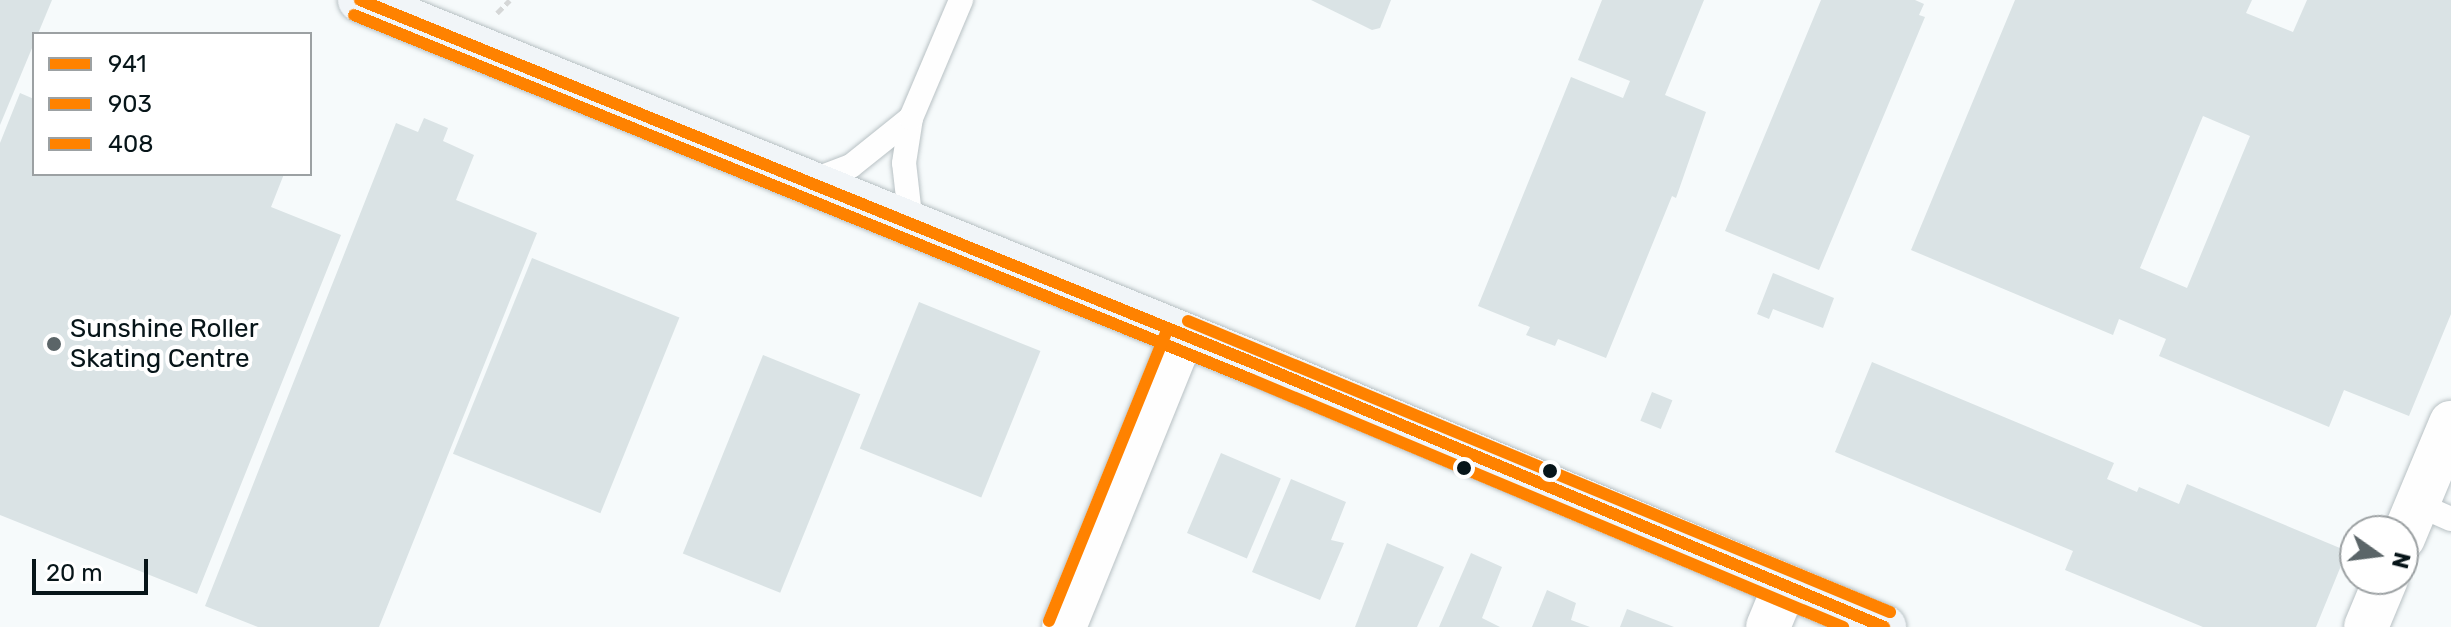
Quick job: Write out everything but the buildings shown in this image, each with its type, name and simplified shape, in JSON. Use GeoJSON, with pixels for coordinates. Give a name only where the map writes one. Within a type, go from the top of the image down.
{"type":"FeatureCollection","features":[{"type":"Feature","properties":{"kind":"main road"},"geometry":{"type":"LineString","coordinates":[[360,0],[425,12],[809,182],[1884,627]]}},
{"type":"Feature","properties":{"kind":"street"},"geometry":{"type":"LineString","coordinates":[[1064,627],[1182,336]]}},
{"type":"Feature","properties":{"kind":"street"},"geometry":{"type":"LineString","coordinates":[[2424,520],[2451,423]]}},
{"type":"Feature","properties":{"kind":"street"},"geometry":{"type":"LineString","coordinates":[[1768,627],[1785,586]]}},
{"type":"Feature","properties":{"kind":"street"},"geometry":{"type":"LineString","coordinates":[[2366,627],[2379,595]]}},
{"type":"Feature","properties":{"kind":"lane"},"geometry":{"type":"LineString","coordinates":[[911,224],[904,163],[911,118],[961,0]]}},
{"type":"Feature","properties":{"kind":"lane"},"geometry":{"type":"LineString","coordinates":[[809,182],[851,166],[911,118]]}},
{"type":"Feature","properties":{"kind":"transit line","name":"941"},"geometry":{"type":"LineString","coordinates":[[360,0],[1256,364],[1884,627]]}},
{"type":"Feature","properties":{"kind":"transit line","name":"903"},"geometry":{"type":"LineString","coordinates":[[354,15],[1250,379],[1843,627]]}},
{"type":"Feature","properties":{"kind":"transit line","name":"408"},"geometry":{"type":"LineString","coordinates":[[1188,321],[1890,612]]}},
{"type":"Feature","properties":{"kind":"transit line","name":"408"},"geometry":{"type":"LineString","coordinates":[[1049,621],[1167,330]]}},
{"type":"Feature","properties":{"kind":"place","name":"Sunshine Roller Skating Centre"},"geometry":{"type":"Point","coordinates":[54,344]}}]}
